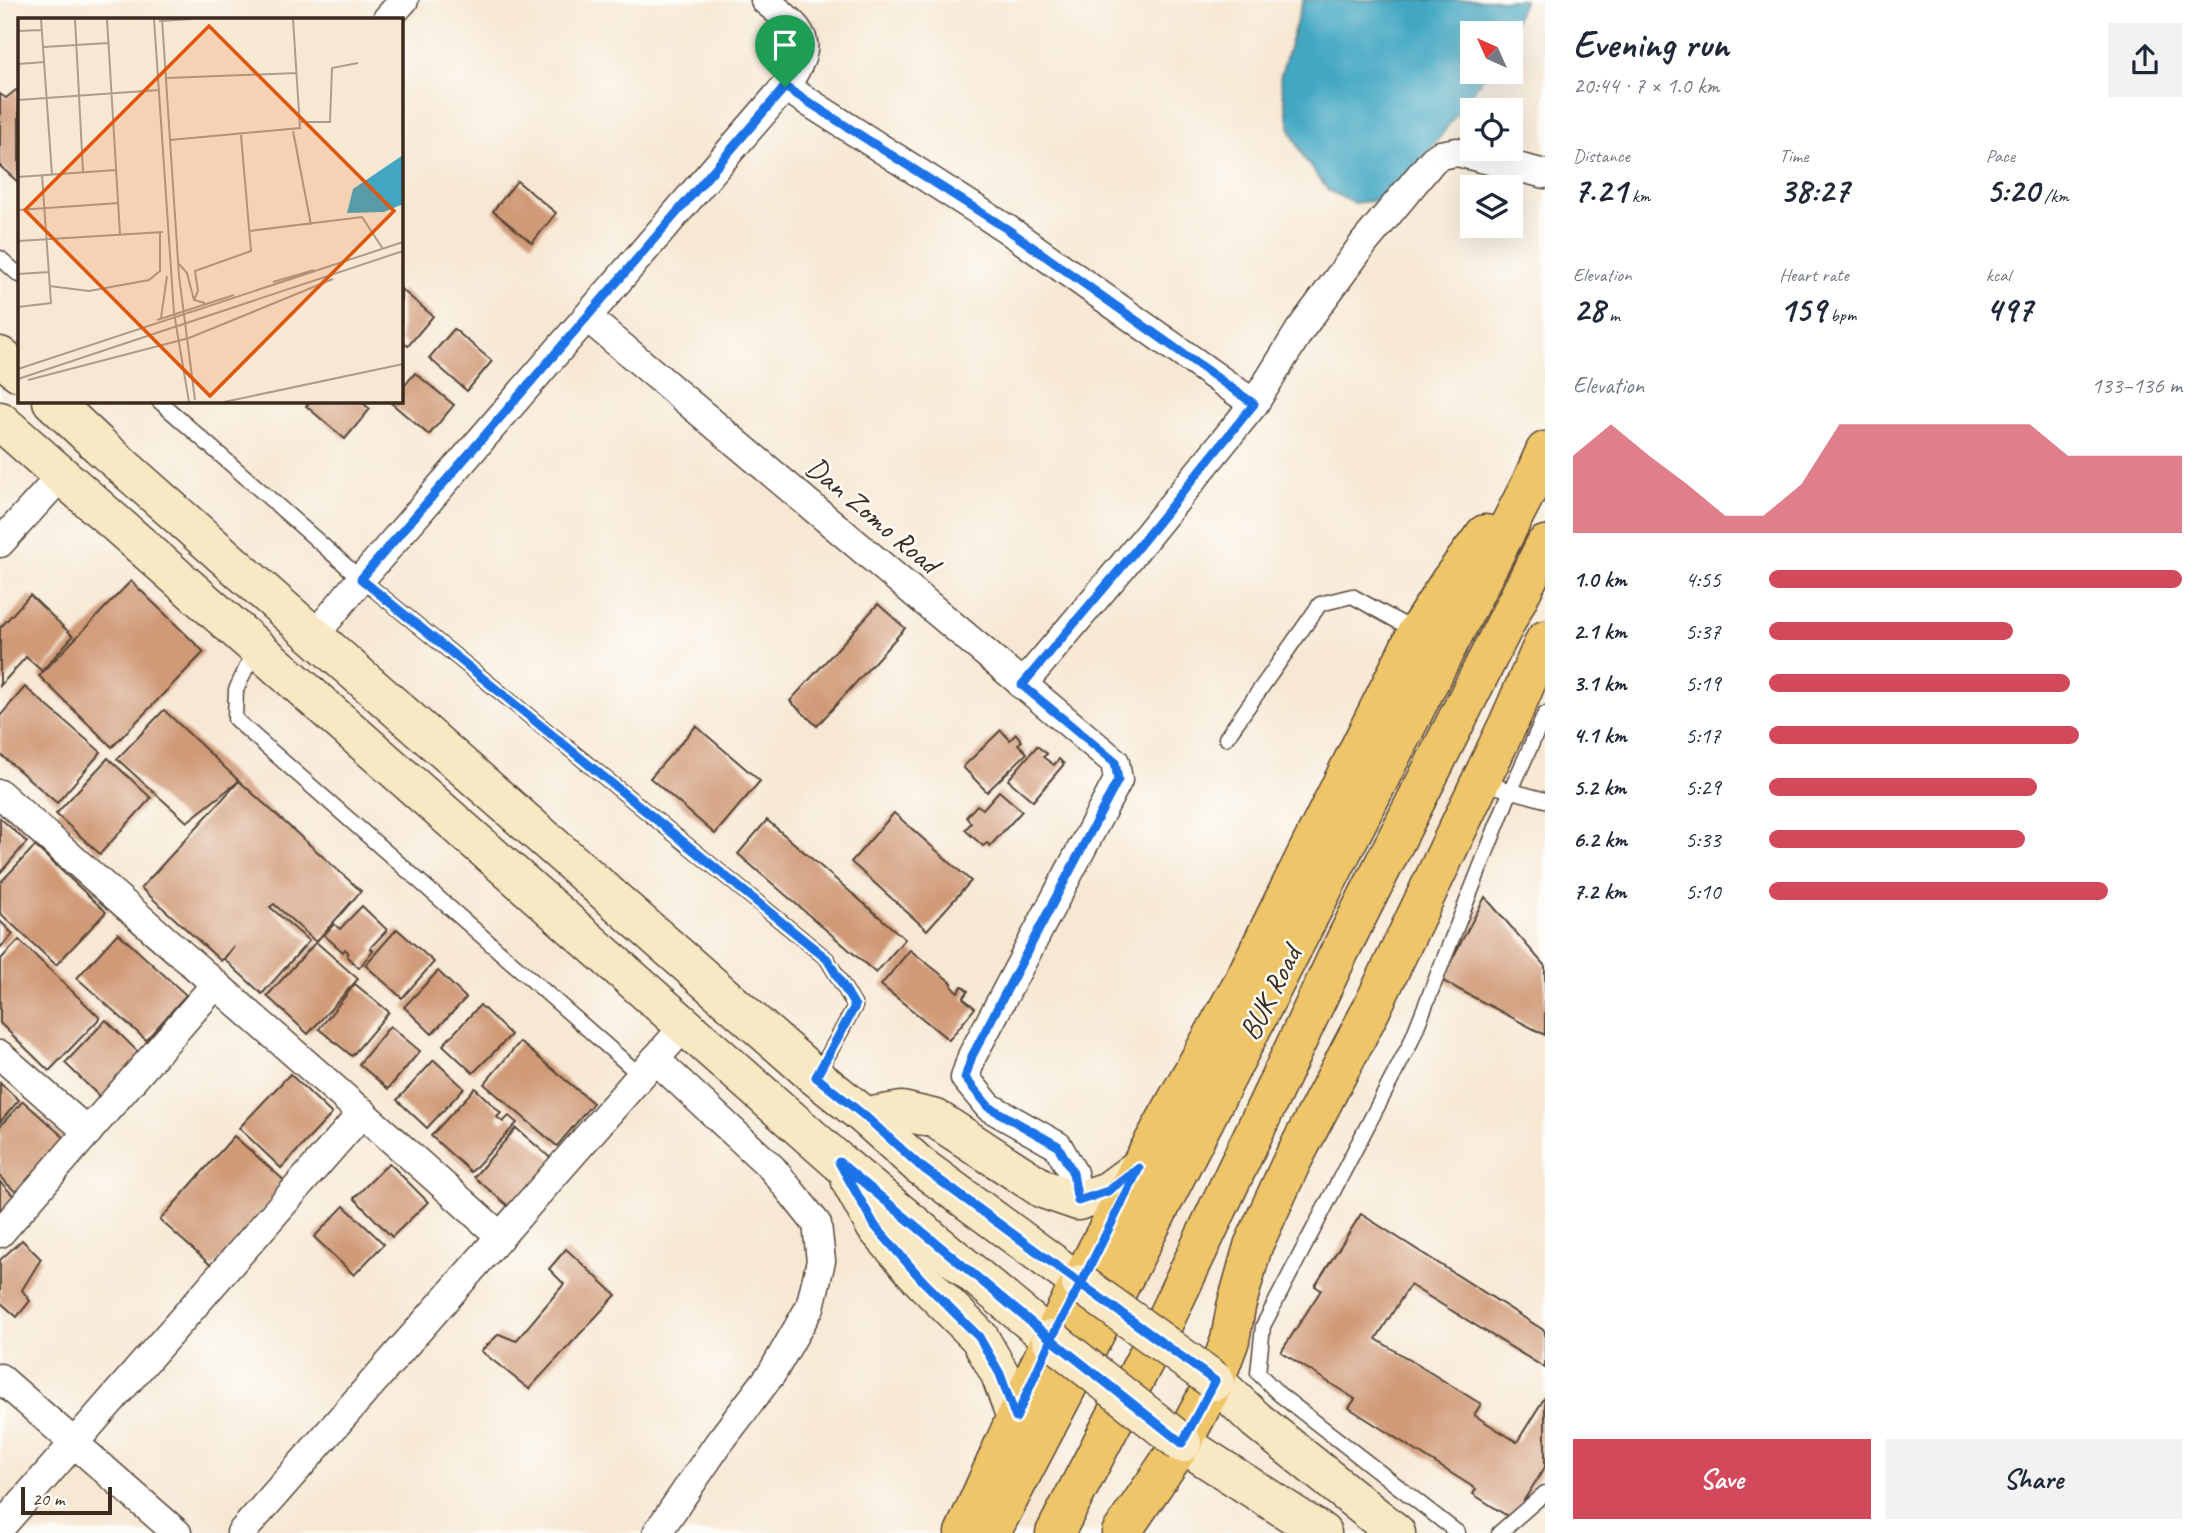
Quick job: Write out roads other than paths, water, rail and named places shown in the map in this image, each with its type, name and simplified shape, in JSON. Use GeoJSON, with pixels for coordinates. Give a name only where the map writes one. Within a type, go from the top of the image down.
{"type":"FeatureCollection","features":[{"type":"Feature","properties":{"kind":"main road"},"geometry":{"type":"LineString","coordinates":[[0,356],[18,371]]}},
{"type":"Feature","properties":{"kind":"main road"},"geometry":{"type":"LineString","coordinates":[[53,402],[314,636],[919,1165],[1215,1381],[1256,1420],[1396,1533]]}},
{"type":"Feature","properties":{"kind":"main road"},"geometry":{"type":"LineString","coordinates":[[0,421],[839,1162],[1051,1339],[1182,1443],[1322,1533]]}},
{"type":"Feature","properties":{"kind":"main road"},"geometry":{"type":"LineString","coordinates":[[964,1533],[1051,1339],[1139,1168],[1244,980],[1417,632],[1479,540],[1538,467]]}},
{"type":"Feature","properties":{"kind":"main road","name":"BUK Road"},"geometry":{"type":"LineString","coordinates":[[992,1533],[1538,467]]}},
{"type":"Feature","properties":{"kind":"main road","name":"BUK Road"},"geometry":{"type":"LineString","coordinates":[[1055,1533],[1158,1335],[1339,951],[1545,545]]}},
{"type":"Feature","properties":{"kind":"main road"},"geometry":{"type":"LineString","coordinates":[[1130,1526],[1182,1443],[1215,1381],[1230,1340],[1253,1246],[1292,1161],[1371,1010],[1495,786],[1509,722],[1545,640]]}},
{"type":"Feature","properties":{"kind":"main road"},"geometry":{"type":"LineString","coordinates":[[866,1117],[902,1111],[936,1119],[1043,1189],[1078,1201],[1108,1191],[1139,1168]]}},
{"type":"Feature","properties":{"kind":"main road"},"geometry":{"type":"LineString","coordinates":[[839,1162],[875,1226],[923,1281],[979,1337],[1000,1374],[1016,1418]]}},
{"type":"Feature","properties":{"kind":"street"},"geometry":{"type":"LineString","coordinates":[[388,18],[404,0]]}},
{"type":"Feature","properties":{"kind":"street"},"geometry":{"type":"LineString","coordinates":[[314,636],[785,87],[798,67],[805,48],[783,5]]}},
{"type":"Feature","properties":{"kind":"street"},"geometry":{"type":"LineString","coordinates":[[785,87],[1007,229],[1254,404]]}},
{"type":"Feature","properties":{"kind":"street"},"geometry":{"type":"LineString","coordinates":[[1022,685],[1254,404],[1300,330],[1356,254],[1433,160],[1440,155],[1457,152],[1545,174]]}},
{"type":"Feature","properties":{"kind":"street","name":"Dan Zomo Road"},"geometry":{"type":"LineString","coordinates":[[588,318],[1115,762],[1118,780],[972,1056],[965,1078],[989,1107],[1058,1146],[1073,1173],[1078,1201]]}},
{"type":"Feature","properties":{"kind":"street"},"geometry":{"type":"LineString","coordinates":[[0,543],[61,476]]}},
{"type":"Feature","properties":{"kind":"street"},"geometry":{"type":"LineString","coordinates":[[0,794],[363,1112],[500,1236]]}},
{"type":"Feature","properties":{"kind":"street"},"geometry":{"type":"LineString","coordinates":[[0,1233],[215,985]]}},
{"type":"Feature","properties":{"kind":"street"},"geometry":{"type":"LineString","coordinates":[[241,1533],[685,1024]]}},
{"type":"Feature","properties":{"kind":"street"},"geometry":{"type":"LineString","coordinates":[[0,1055],[88,1132]]}},
{"type":"Feature","properties":{"kind":"street"},"geometry":{"type":"LineString","coordinates":[[648,1067],[772,1168],[817,1224],[821,1261],[810,1307],[772,1373],[718,1444],[657,1533]]}},
{"type":"Feature","properties":{"kind":"street"},"geometry":{"type":"LineString","coordinates":[[0,1528],[363,1112]]}},
{"type":"Feature","properties":{"kind":"street"},"geometry":{"type":"LineString","coordinates":[[0,1378],[177,1533]]}},
{"type":"Feature","properties":{"kind":"lane"},"geometry":{"type":"LineString","coordinates":[[0,258],[18,274]]}},
{"type":"Feature","properties":{"kind":"lane"},"geometry":{"type":"LineString","coordinates":[[160,402],[361,579],[827,959],[855,1006],[816,1077]]}},
{"type":"Feature","properties":{"kind":"lane"},"geometry":{"type":"LineString","coordinates":[[1226,738],[1320,604],[1352,596],[1417,632]]}},
{"type":"Feature","properties":{"kind":"lane"},"geometry":{"type":"LineString","coordinates":[[256,646],[236,690],[234,719],[648,1067]]}},
{"type":"Feature","properties":{"kind":"lane"},"geometry":{"type":"LineString","coordinates":[[1458,1533],[1279,1394],[1258,1373],[1263,1326],[1410,1044],[1495,786],[1545,713]]}},
{"type":"Feature","properties":{"kind":"lane"},"geometry":{"type":"LineString","coordinates":[[1495,786],[1545,800]]}},
{"type":"Feature","properties":{"kind":"lane"},"geometry":{"type":"LineString","coordinates":[[1499,1533],[1545,1493]]}},
{"type":"Feature","properties":{"kind":"water"},"geometry":{"type":"Polygon","coordinates":[[[1303,0],[1524,0],[1515,21],[1460,21],[1460,84],[1478,84],[1468,98],[1460,98],[1460,109],[1412,172],[1382,200],[1353,203],[1328,190],[1305,160],[1291,132],[1280,78],[1303,0]]]}}]}
